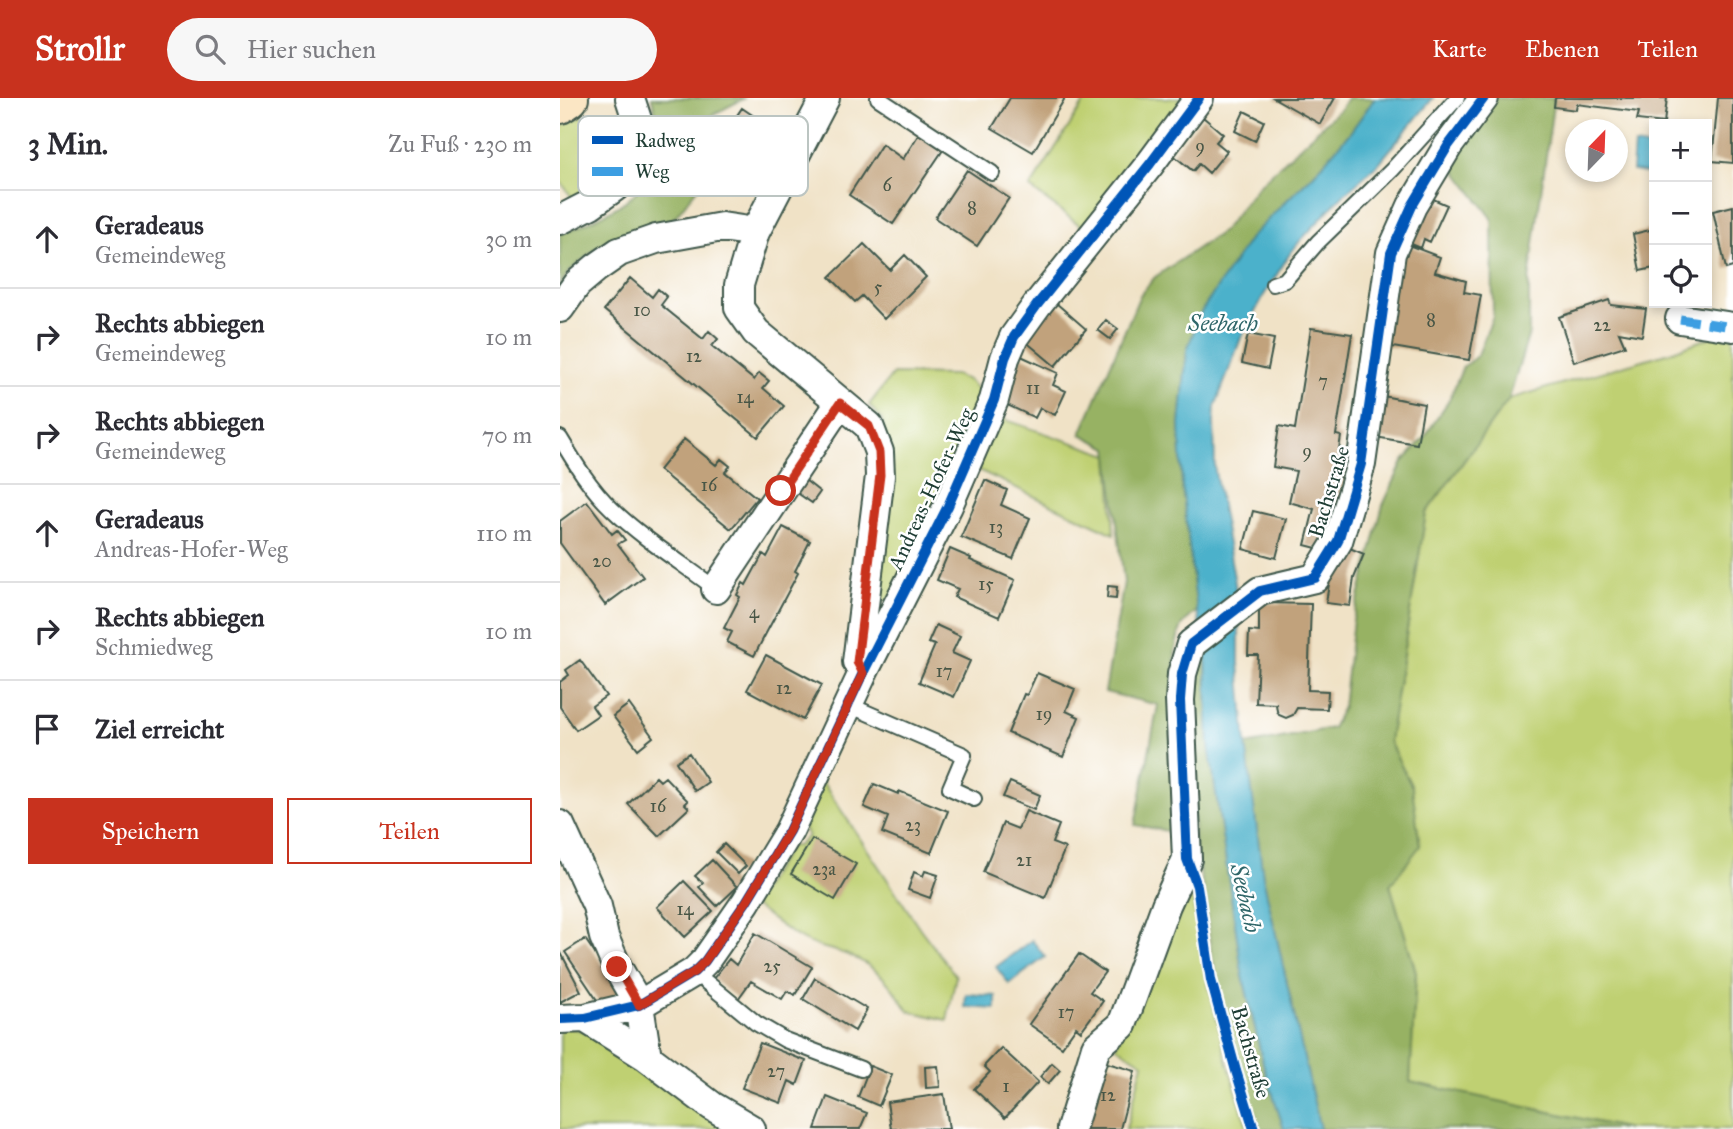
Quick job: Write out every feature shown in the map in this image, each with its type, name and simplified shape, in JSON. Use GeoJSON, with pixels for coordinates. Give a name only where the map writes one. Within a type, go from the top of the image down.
{"type":"FeatureCollection","features":[{"type":"Feature","properties":{"kind":"street"},"geometry":{"type":"LineString","coordinates":[[560,104],[569,98]]}},
{"type":"Feature","properties":{"kind":"street"},"geometry":{"type":"LineString","coordinates":[[630,98],[636,116]]}},
{"type":"Feature","properties":{"kind":"street"},"geometry":{"type":"LineString","coordinates":[[808,131],[825,98]]}},
{"type":"Feature","properties":{"kind":"street","name":"Andreas-Hofer-Weg"},"geometry":{"type":"LineString","coordinates":[[572,1019],[639,1005],[694,972],[705,961],[746,902],[789,831],[863,673],[948,506],[993,400],[1004,358],[1014,337],[1199,98]]}},
{"type":"Feature","properties":{"kind":"street","name":"Bachstraße"},"geometry":{"type":"LineString","coordinates":[[1071,1129],[1096,1047],[1122,1025],[1166,905],[1187,859],[1180,700],[1182,674],[1191,644],[1260,591],[1315,578],[1338,541],[1361,464],[1391,253],[1412,206],[1448,146],[1484,98]]}},
{"type":"Feature","properties":{"kind":"street"},"geometry":{"type":"LineString","coordinates":[[560,220],[602,196]]}},
{"type":"Feature","properties":{"kind":"street"},"geometry":{"type":"LineString","coordinates":[[774,196],[755,232],[739,285],[739,308],[756,332],[869,426],[879,452],[880,475],[857,662],[863,673]]}},
{"type":"Feature","properties":{"kind":"street"},"geometry":{"type":"LineString","coordinates":[[560,308],[577,284],[620,252],[656,239],[722,227],[755,232]]}},
{"type":"Feature","properties":{"kind":"street"},"geometry":{"type":"LineString","coordinates":[[1680,319],[1733,327]]}},
{"type":"Feature","properties":{"kind":"street"},"geometry":{"type":"LineString","coordinates":[[716,589],[840,403]]}},
{"type":"Feature","properties":{"kind":"street"},"geometry":{"type":"LineString","coordinates":[[560,825],[597,905],[604,937],[617,967],[639,1005],[647,1057]]}},
{"type":"Feature","properties":{"kind":"street"},"geometry":{"type":"LineString","coordinates":[[572,1019],[647,1057],[712,1106],[751,1129]]}},
{"type":"Feature","properties":{"kind":"lane"},"geometry":{"type":"LineString","coordinates":[[877,98],[992,173]]}},
{"type":"Feature","properties":{"kind":"lane"},"geometry":{"type":"LineString","coordinates":[[1273,284],[1285,281],[1318,242],[1392,170],[1457,98]]}},
{"type":"Feature","properties":{"kind":"lane"},"geometry":{"type":"LineString","coordinates":[[560,438],[579,470],[610,508],[716,589]]}},
{"type":"Feature","properties":{"kind":"lane"},"geometry":{"type":"LineString","coordinates":[[849,705],[964,755],[950,788],[974,799]]}},
{"type":"Feature","properties":{"kind":"lane"},"geometry":{"type":"LineString","coordinates":[[694,972],[756,1023],[785,1041],[861,1069]]}},
{"type":"Feature","properties":{"kind":"green space"},"geometry":{"type":"Polygon","coordinates":[[[652,98],[745,98],[711,116],[656,116],[652,98]]]}},
{"type":"Feature","properties":{"kind":"green space"},"geometry":{"type":"Polygon","coordinates":[[[1087,98],[1190,98],[1088,231],[1030,188],[1087,98]]]}},
{"type":"Feature","properties":{"kind":"green space"},"geometry":{"type":"Polygon","coordinates":[[[1347,98],[1375,98],[1349,134],[1285,202],[1187,350],[1180,425],[1182,486],[1197,611],[1181,629],[1175,652],[1173,832],[1135,825],[1158,705],[1105,692],[1124,582],[1108,448],[1081,434],[1140,295],[1155,277],[1223,231],[1259,185],[1341,108],[1347,98]]]}},
{"type":"Feature","properties":{"kind":"green space"},"geometry":{"type":"Polygon","coordinates":[[[1492,98],[1554,98],[1529,280],[1529,333],[1509,399],[1426,513],[1389,741],[1412,787],[1420,846],[1390,885],[1416,972],[1410,1082],[1629,1129],[1320,1129],[1263,877],[1246,745],[1332,728],[1343,707],[1353,620],[1383,505],[1403,462],[1424,438],[1449,400],[1463,367],[1478,355],[1493,316],[1492,218],[1452,166],[1492,98]]]}},
{"type":"Feature","properties":{"kind":"green space"},"geometry":{"type":"Polygon","coordinates":[[[578,118],[578,196],[573,199],[560,181],[560,128],[578,118]]]}},
{"type":"Feature","properties":{"kind":"green space"},"geometry":{"type":"Polygon","coordinates":[[[632,196],[691,196],[667,227],[624,236],[599,246],[568,273],[560,285],[560,234],[619,206],[632,196]]]}},
{"type":"Feature","properties":{"kind":"green space"},"geometry":{"type":"Polygon","coordinates":[[[1733,329],[1733,1129],[1629,1129],[1410,1082],[1416,972],[1390,885],[1389,741],[1426,513],[1509,399],[1670,352],[1733,329]]]}},
{"type":"Feature","properties":{"kind":"green space"},"geometry":{"type":"Polygon","coordinates":[[[893,374],[955,375],[968,380],[987,397],[891,603],[872,596],[885,435],[882,420],[869,405],[893,374]]]}},
{"type":"Feature","properties":{"kind":"green space"},"geometry":{"type":"Polygon","coordinates":[[[994,416],[1109,455],[1114,534],[972,467],[994,416]]]}},
{"type":"Feature","properties":{"kind":"green space"},"geometry":{"type":"Polygon","coordinates":[[[1206,656],[1209,745],[1242,972],[1264,1067],[1284,1129],[1260,1129],[1227,1022],[1211,953],[1194,843],[1193,681],[1201,661],[1206,656]]]}},
{"type":"Feature","properties":{"kind":"green space"},"geometry":{"type":"Polygon","coordinates":[[[821,780],[921,930],[956,976],[947,1020],[909,1011],[891,986],[869,966],[803,940],[752,905],[790,846],[798,846],[808,836],[804,829],[821,780]]]}},
{"type":"Feature","properties":{"kind":"green space"},"geometry":{"type":"Polygon","coordinates":[[[1185,895],[1193,901],[1202,957],[1226,1057],[1248,1129],[1126,1129],[1143,1063],[1116,1046],[1185,895]]]}},
{"type":"Feature","properties":{"kind":"green space"},"geometry":{"type":"Polygon","coordinates":[[[560,1026],[590,1032],[726,1129],[560,1129],[560,1026]]]}},
{"type":"Feature","properties":{"kind":"water","name":"Seebach"},"geometry":{"type":"Polygon","coordinates":[[[1375,98],[1433,98],[1379,163],[1341,197],[1289,255],[1241,338],[1215,407],[1215,472],[1235,583],[1246,745],[1263,877],[1320,1129],[1284,1129],[1264,1067],[1242,972],[1209,745],[1206,656],[1197,611],[1182,486],[1180,425],[1187,350],[1201,312],[1250,238],[1314,174],[1349,134],[1375,98]]]}},
{"type":"Feature","properties":{"kind":"water"},"geometry":{"type":"Polygon","coordinates":[[[1634,145],[1649,147],[1649,173],[1632,171],[1634,145]]]}},
{"type":"Feature","properties":{"kind":"water"},"geometry":{"type":"Polygon","coordinates":[[[1032,940],[1045,957],[1009,984],[996,967],[1032,940]]]}},
{"type":"Feature","properties":{"kind":"water"},"geometry":{"type":"Polygon","coordinates":[[[966,994],[996,996],[996,1009],[965,1007],[966,994]]]}},
{"type":"Feature","properties":{"kind":"building"},"geometry":{"type":"Polygon","coordinates":[[[1010,98],[1065,98],[1033,152],[992,128],[1010,98]]]}},
{"type":"Feature","properties":{"kind":"building"},"geometry":{"type":"Polygon","coordinates":[[[1274,98],[1335,98],[1320,124],[1274,98]]]}},
{"type":"Feature","properties":{"kind":"building"},"geometry":{"type":"Polygon","coordinates":[[[1555,98],[1667,98],[1664,119],[1649,119],[1649,121],[1637,120],[1639,112],[1577,104],[1576,110],[1554,107],[1555,98]]]}},
{"type":"Feature","properties":{"kind":"building"},"geometry":{"type":"Polygon","coordinates":[[[1718,98],[1733,98],[1733,163],[1712,161],[1718,98]]]}},
{"type":"Feature","properties":{"kind":"building"},"geometry":{"type":"Polygon","coordinates":[[[742,108],[754,116],[737,116],[742,108]]]}},
{"type":"Feature","properties":{"kind":"building"},"geometry":{"type":"Polygon","coordinates":[[[1244,111],[1264,121],[1255,141],[1235,131],[1244,111]]]}},
{"type":"Feature","properties":{"kind":"building"},"geometry":{"type":"Polygon","coordinates":[[[1203,117],[1223,134],[1216,142],[1227,151],[1209,173],[1199,164],[1193,171],[1172,154],[1203,117]]]}},
{"type":"Feature","properties":{"kind":"building"},"geometry":{"type":"Polygon","coordinates":[[[919,134],[943,150],[893,224],[849,195],[882,144],[903,159],[919,134]]]}},
{"type":"Feature","properties":{"kind":"building"},"geometry":{"type":"Polygon","coordinates":[[[967,170],[1009,198],[977,246],[935,218],[967,170]]]}},
{"type":"Feature","properties":{"kind":"building"},"geometry":{"type":"Polygon","coordinates":[[[1424,195],[1447,205],[1430,242],[1424,239],[1421,248],[1404,241],[1424,195]]]}},
{"type":"Feature","properties":{"kind":"building"},"geometry":{"type":"Polygon","coordinates":[[[1733,206],[1733,267],[1726,269],[1713,211],[1733,206]]]}},
{"type":"Feature","properties":{"kind":"building"},"geometry":{"type":"Polygon","coordinates":[[[1649,230],[1649,269],[1640,271],[1633,234],[1649,230]]]}},
{"type":"Feature","properties":{"kind":"building"},"geometry":{"type":"Polygon","coordinates":[[[1403,243],[1440,257],[1435,272],[1466,281],[1464,292],[1481,295],[1469,360],[1381,345],[1403,243]]]}},
{"type":"Feature","properties":{"kind":"building"},"geometry":{"type":"Polygon","coordinates":[[[864,244],[890,270],[905,255],[926,277],[884,319],[862,296],[855,302],[830,277],[864,244]]]}},
{"type":"Feature","properties":{"kind":"building"},"geometry":{"type":"Polygon","coordinates":[[[630,278],[652,297],[658,289],[667,297],[661,305],[703,339],[709,331],[718,339],[712,346],[754,380],[759,373],[769,381],[763,388],[784,406],[758,437],[604,310],[630,278]]]}},
{"type":"Feature","properties":{"kind":"building"},"geometry":{"type":"Polygon","coordinates":[[[1609,300],[1611,305],[1646,309],[1642,336],[1619,332],[1625,346],[1574,362],[1559,317],[1609,300]]]}},
{"type":"Feature","properties":{"kind":"building"},"geometry":{"type":"Polygon","coordinates":[[[1056,303],[1086,329],[1055,366],[1024,340],[1056,303]]]}},
{"type":"Feature","properties":{"kind":"building"},"geometry":{"type":"Polygon","coordinates":[[[1106,320],[1118,329],[1110,339],[1098,330],[1106,320]]]}},
{"type":"Feature","properties":{"kind":"building"},"geometry":{"type":"Polygon","coordinates":[[[1311,328],[1352,334],[1336,435],[1341,436],[1335,477],[1350,478],[1328,551],[1305,545],[1314,509],[1289,502],[1296,471],[1273,467],[1279,426],[1295,429],[1311,328]]]}},
{"type":"Feature","properties":{"kind":"building"},"geometry":{"type":"Polygon","coordinates":[[[1248,334],[1274,339],[1268,369],[1242,363],[1248,334]]]}},
{"type":"Feature","properties":{"kind":"building"},"geometry":{"type":"Polygon","coordinates":[[[1021,356],[1058,373],[1053,385],[1066,391],[1055,415],[1040,408],[1035,418],[999,401],[1021,356]]]}},
{"type":"Feature","properties":{"kind":"building"},"geometry":{"type":"Polygon","coordinates":[[[1383,396],[1424,404],[1417,444],[1375,437],[1383,396]]]}},
{"type":"Feature","properties":{"kind":"building"},"geometry":{"type":"Polygon","coordinates":[[[684,439],[716,465],[721,459],[730,466],[725,472],[757,498],[731,529],[659,470],[684,439]]]}},
{"type":"Feature","properties":{"kind":"building"},"geometry":{"type":"Polygon","coordinates":[[[805,480],[820,492],[812,503],[796,492],[805,480]]]}},
{"type":"Feature","properties":{"kind":"building"},"geometry":{"type":"Polygon","coordinates":[[[985,480],[1007,490],[1001,505],[1030,518],[1013,559],[961,537],[985,480]]]}},
{"type":"Feature","properties":{"kind":"building"},"geometry":{"type":"Polygon","coordinates":[[[587,501],[612,534],[617,530],[625,540],[618,544],[643,577],[605,605],[560,543],[560,521],[587,501]]]}},
{"type":"Feature","properties":{"kind":"building"},"geometry":{"type":"Polygon","coordinates":[[[1253,511],[1286,519],[1276,558],[1243,549],[1253,511]]]}},
{"type":"Feature","properties":{"kind":"building"},"geometry":{"type":"Polygon","coordinates":[[[783,527],[810,541],[795,571],[798,573],[754,656],[727,642],[732,632],[724,628],[740,597],[737,595],[743,583],[746,585],[763,554],[767,557],[783,527]]]}},
{"type":"Feature","properties":{"kind":"building"},"geometry":{"type":"Polygon","coordinates":[[[1340,544],[1364,554],[1354,578],[1350,606],[1326,603],[1330,577],[1340,544]]]}},
{"type":"Feature","properties":{"kind":"building"},"geometry":{"type":"Polygon","coordinates":[[[950,549],[1015,580],[999,617],[954,597],[958,589],[937,580],[950,549]]]}},
{"type":"Feature","properties":{"kind":"building"},"geometry":{"type":"Polygon","coordinates":[[[1108,586],[1117,587],[1116,599],[1107,598],[1108,586]]]}},
{"type":"Feature","properties":{"kind":"building"},"geometry":{"type":"Polygon","coordinates":[[[1259,603],[1311,604],[1308,690],[1328,691],[1327,709],[1297,708],[1293,715],[1286,718],[1279,715],[1276,704],[1256,703],[1258,655],[1248,655],[1249,631],[1259,632],[1259,603]]]}},
{"type":"Feature","properties":{"kind":"building"},"geometry":{"type":"Polygon","coordinates":[[[936,625],[960,636],[952,653],[970,661],[954,697],[919,682],[935,645],[928,643],[936,625]]]}},
{"type":"Feature","properties":{"kind":"building"},"geometry":{"type":"Polygon","coordinates":[[[766,655],[822,685],[803,720],[747,690],[766,655]]]}},
{"type":"Feature","properties":{"kind":"building"},"geometry":{"type":"Polygon","coordinates":[[[580,660],[606,696],[592,706],[598,715],[576,730],[560,707],[560,682],[569,675],[566,670],[580,660]]]}},
{"type":"Feature","properties":{"kind":"building"},"geometry":{"type":"Polygon","coordinates":[[[1037,673],[1075,689],[1066,711],[1079,717],[1063,757],[1008,733],[1024,694],[1027,695],[1037,673]]]}},
{"type":"Feature","properties":{"kind":"building"},"geometry":{"type":"Polygon","coordinates":[[[629,704],[653,737],[638,749],[613,716],[629,704]]]}},
{"type":"Feature","properties":{"kind":"building"},"geometry":{"type":"Polygon","coordinates":[[[689,753],[708,782],[695,791],[676,762],[689,753]]]}},
{"type":"Feature","properties":{"kind":"building"},"geometry":{"type":"Polygon","coordinates":[[[656,777],[660,781],[665,777],[688,801],[685,804],[689,808],[659,836],[628,804],[656,777]]]}},
{"type":"Feature","properties":{"kind":"building"},"geometry":{"type":"Polygon","coordinates":[[[1010,782],[1040,795],[1034,810],[1003,797],[1010,782]]]}},
{"type":"Feature","properties":{"kind":"building"},"geometry":{"type":"Polygon","coordinates":[[[874,784],[948,811],[931,853],[882,833],[888,817],[864,807],[874,784]]]}},
{"type":"Feature","properties":{"kind":"building"},"geometry":{"type":"Polygon","coordinates":[[[1026,811],[1059,825],[1052,843],[1065,848],[1045,898],[983,872],[1003,823],[1018,829],[1026,811]]]}},
{"type":"Feature","properties":{"kind":"building"},"geometry":{"type":"Polygon","coordinates":[[[812,839],[856,864],[835,900],[791,874],[812,839]]]}},
{"type":"Feature","properties":{"kind":"building"},"geometry":{"type":"Polygon","coordinates":[[[724,844],[746,866],[738,874],[716,852],[724,844]]]}},
{"type":"Feature","properties":{"kind":"building"},"geometry":{"type":"Polygon","coordinates":[[[712,860],[737,887],[717,906],[699,887],[703,883],[695,876],[712,860]]]}},
{"type":"Feature","properties":{"kind":"building"},"geometry":{"type":"Polygon","coordinates":[[[925,871],[938,875],[930,898],[908,890],[914,872],[923,876],[925,871]]]}},
{"type":"Feature","properties":{"kind":"building"},"geometry":{"type":"Polygon","coordinates":[[[684,881],[713,911],[685,937],[657,907],[684,881]]]}},
{"type":"Feature","properties":{"kind":"building"},"geometry":{"type":"Polygon","coordinates":[[[755,933],[812,967],[795,995],[787,991],[782,999],[751,981],[738,999],[713,979],[729,959],[736,965],[755,933]]]}},
{"type":"Feature","properties":{"kind":"building"},"geometry":{"type":"Polygon","coordinates":[[[585,939],[623,995],[603,1009],[565,952],[585,939]]]}},
{"type":"Feature","properties":{"kind":"building"},"geometry":{"type":"Polygon","coordinates":[[[560,951],[581,991],[560,1002],[560,951]]]}},
{"type":"Feature","properties":{"kind":"building"},"geometry":{"type":"Polygon","coordinates":[[[1079,954],[1105,972],[1090,992],[1103,1001],[1081,1031],[1076,1027],[1062,1047],[1029,1024],[1079,954]]]}},
{"type":"Feature","properties":{"kind":"building"},"geometry":{"type":"Polygon","coordinates":[[[815,978],[867,1009],[855,1031],[803,999],[815,978]]]}},
{"type":"Feature","properties":{"kind":"building"},"geometry":{"type":"Polygon","coordinates":[[[760,1043],[806,1061],[797,1085],[789,1081],[781,1103],[742,1088],[760,1043]]]}},
{"type":"Feature","properties":{"kind":"building"},"geometry":{"type":"Polygon","coordinates":[[[1001,1048],[1038,1082],[1005,1118],[974,1089],[990,1072],[984,1066],[1001,1048]]]}},
{"type":"Feature","properties":{"kind":"building"},"geometry":{"type":"Polygon","coordinates":[[[1097,1060],[1135,1071],[1120,1129],[1079,1129],[1097,1060]]]}},
{"type":"Feature","properties":{"kind":"building"},"geometry":{"type":"Polygon","coordinates":[[[1052,1063],[1060,1070],[1048,1084],[1040,1077],[1052,1063]]]}},
{"type":"Feature","properties":{"kind":"building"},"geometry":{"type":"Polygon","coordinates":[[[870,1066],[892,1075],[879,1106],[858,1097],[870,1066]]]}},
{"type":"Feature","properties":{"kind":"building"},"geometry":{"type":"Polygon","coordinates":[[[938,1066],[940,1087],[926,1088],[925,1067],[938,1066]]]}},
{"type":"Feature","properties":{"kind":"building"},"geometry":{"type":"Polygon","coordinates":[[[944,1094],[949,1129],[891,1129],[887,1102],[944,1094]]]}},
{"type":"Feature","properties":{"kind":"building"},"geometry":{"type":"Polygon","coordinates":[[[827,1097],[867,1113],[860,1129],[815,1129],[827,1097]]]}},
{"type":"Feature","properties":{"kind":"marked path"},"geometry":{"type":"LineString","coordinates":[[1680,319],[1733,327]]}},
{"type":"Feature","properties":{"kind":"cycle path"},"geometry":{"type":"LineString","coordinates":[[560,1019],[585,1018],[639,1005],[694,972],[705,961],[746,902],[789,831],[863,673],[948,506],[994,400],[1005,358],[1014,337],[1199,98]]}},
{"type":"Feature","properties":{"kind":"cycle path"},"geometry":{"type":"LineString","coordinates":[[1254,1129],[1211,980],[1197,886],[1187,859],[1180,700],[1182,674],[1191,644],[1260,591],[1315,578],[1338,541],[1361,464],[1391,253],[1412,206],[1448,146],[1484,98]]}},
{"type":"Feature","properties":{"kind":"route"},"geometry":{"type":"LineString","coordinates":[[617,967],[639,1005],[694,972],[705,961],[746,902],[789,831],[863,673],[857,662],[880,475],[879,452],[869,426],[840,403],[781,491]]}}]}
